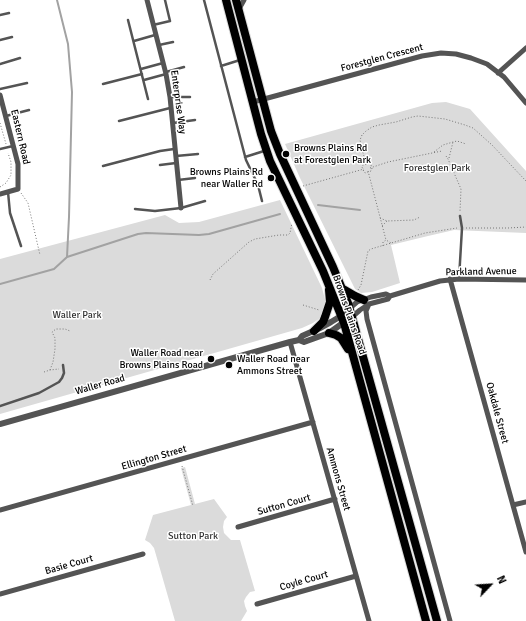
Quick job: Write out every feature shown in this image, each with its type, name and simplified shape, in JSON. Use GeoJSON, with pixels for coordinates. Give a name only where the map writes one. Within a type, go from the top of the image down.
{"type":"FeatureCollection","features":[{"type":"Feature","properties":{"kind":"main road","name":"Browns Plains Road"},"geometry":{"type":"LineString","coordinates":[[226,0],[266,150],[329,284],[342,319],[426,621]]}},
{"type":"Feature","properties":{"kind":"main road","name":"Browns Plains Road"},"geometry":{"type":"LineString","coordinates":[[236,0],[271,131],[280,154],[343,289],[350,308],[437,621]]}},
{"type":"Feature","properties":{"kind":"main road"},"geometry":{"type":"LineString","coordinates":[[314,331],[323,322],[327,313],[330,302],[329,284]]}},
{"type":"Feature","properties":{"kind":"main road"},"geometry":{"type":"LineString","coordinates":[[343,289],[366,302]]}},
{"type":"Feature","properties":{"kind":"main road"},"geometry":{"type":"LineString","coordinates":[[329,333],[341,338],[353,358]]}},
{"type":"Feature","properties":{"kind":"street","name":"Enterprise Way"},"geometry":{"type":"LineString","coordinates":[[147,0],[166,73],[170,97],[181,208]]}},
{"type":"Feature","properties":{"kind":"street"},"geometry":{"type":"LineString","coordinates":[[239,9],[244,0]]}},
{"type":"Feature","properties":{"kind":"street"},"geometry":{"type":"LineString","coordinates":[[498,73],[526,48]]}},
{"type":"Feature","properties":{"kind":"street","name":"Forestglen Crescent"},"geometry":{"type":"LineString","coordinates":[[253,102],[422,56],[434,54],[456,54],[486,64],[504,77],[526,103]]}},
{"type":"Feature","properties":{"kind":"street","name":"Eastern Road"},"geometry":{"type":"LineString","coordinates":[[0,95],[18,164],[18,189]]}},
{"type":"Feature","properties":{"kind":"street"},"geometry":{"type":"LineString","coordinates":[[0,194],[18,189]]}},
{"type":"Feature","properties":{"kind":"street","name":"Parkland Avenue"},"geometry":{"type":"LineString","coordinates":[[350,308],[357,302],[366,302],[386,294],[390,296],[450,279],[526,280]]}},
{"type":"Feature","properties":{"kind":"street","name":"Oakdale Street"},"geometry":{"type":"LineString","coordinates":[[450,279],[526,552]]}},
{"type":"Feature","properties":{"kind":"street","name":"Parkland Avenue"},"geometry":{"type":"LineString","coordinates":[[352,317],[366,302]]}},
{"type":"Feature","properties":{"kind":"street","name":"Browns Plains Road"},"geometry":{"type":"LineString","coordinates":[[366,302],[368,325],[450,621]]}},
{"type":"Feature","properties":{"kind":"street","name":"Waller Road"},"geometry":{"type":"LineString","coordinates":[[0,424],[290,342],[299,340],[304,342],[329,333],[350,308]]}},
{"type":"Feature","properties":{"kind":"street","name":"Waller Road"},"geometry":{"type":"LineString","coordinates":[[299,340],[302,336],[342,319],[352,317]]}},
{"type":"Feature","properties":{"kind":"street","name":"Ammons Street"},"geometry":{"type":"LineString","coordinates":[[290,342],[369,621]]}},
{"type":"Feature","properties":{"kind":"street","name":"Ellington Street"},"geometry":{"type":"LineString","coordinates":[[0,510],[313,422]]}},
{"type":"Feature","properties":{"kind":"street","name":"Sutton Court"},"geometry":{"type":"LineString","coordinates":[[238,527],[335,500]]}},
{"type":"Feature","properties":{"kind":"street"},"geometry":{"type":"LineString","coordinates":[[513,505],[526,502]]}},
{"type":"Feature","properties":{"kind":"street","name":"Basie Court"},"geometry":{"type":"LineString","coordinates":[[0,594],[143,554]]}},
{"type":"Feature","properties":{"kind":"street","name":"Coyle Court"},"geometry":{"type":"LineString","coordinates":[[258,604],[356,576]]}},
{"type":"Feature","properties":{"kind":"lane"},"geometry":{"type":"LineString","coordinates":[[153,25],[170,21],[165,0]]}},
{"type":"Feature","properties":{"kind":"lane"},"geometry":{"type":"LineString","coordinates":[[204,0],[245,157],[258,185],[262,201]]}},
{"type":"Feature","properties":{"kind":"lane"},"geometry":{"type":"LineString","coordinates":[[0,15],[9,13]]}},
{"type":"Feature","properties":{"kind":"lane"},"geometry":{"type":"LineString","coordinates":[[128,20],[148,99]]}},
{"type":"Feature","properties":{"kind":"lane"},"geometry":{"type":"LineString","coordinates":[[134,41],[156,35]]}},
{"type":"Feature","properties":{"kind":"lane"},"geometry":{"type":"LineString","coordinates":[[0,40],[12,37]]}},
{"type":"Feature","properties":{"kind":"lane"},"geometry":{"type":"LineString","coordinates":[[159,45],[173,42]]}},
{"type":"Feature","properties":{"kind":"lane"},"geometry":{"type":"LineString","coordinates":[[0,64],[20,58]]}},
{"type":"Feature","properties":{"kind":"lane"},"geometry":{"type":"LineString","coordinates":[[221,66],[241,60]]}},
{"type":"Feature","properties":{"kind":"lane"},"geometry":{"type":"LineString","coordinates":[[141,69],[163,63]]}},
{"type":"Feature","properties":{"kind":"lane"},"geometry":{"type":"LineString","coordinates":[[144,80],[184,68]]}},
{"type":"Feature","properties":{"kind":"lane"},"geometry":{"type":"LineString","coordinates":[[104,84],[142,74]]}},
{"type":"Feature","properties":{"kind":"lane"},"geometry":{"type":"LineString","coordinates":[[0,89],[27,83]]}},
{"type":"Feature","properties":{"kind":"lane"},"geometry":{"type":"LineString","coordinates":[[170,97],[190,97]]}},
{"type":"Feature","properties":{"kind":"lane"},"geometry":{"type":"LineString","coordinates":[[119,121],[171,108]]}},
{"type":"Feature","properties":{"kind":"lane"},"geometry":{"type":"LineString","coordinates":[[6,116],[29,110]]}},
{"type":"Feature","properties":{"kind":"lane"},"geometry":{"type":"LineString","coordinates":[[172,123],[195,120]]}},
{"type":"Feature","properties":{"kind":"lane"},"geometry":{"type":"LineString","coordinates":[[0,149],[14,146]]}},
{"type":"Feature","properties":{"kind":"lane"},"geometry":{"type":"LineString","coordinates":[[103,166],[160,151],[175,149]]}},
{"type":"Feature","properties":{"kind":"lane"},"geometry":{"type":"LineString","coordinates":[[245,157],[266,150]]}},
{"type":"Feature","properties":{"kind":"lane"},"geometry":{"type":"LineString","coordinates":[[176,156],[198,154]]}},
{"type":"Feature","properties":{"kind":"lane"},"geometry":{"type":"LineString","coordinates":[[160,165],[176,163]]}},
{"type":"Feature","properties":{"kind":"lane"},"geometry":{"type":"LineString","coordinates":[[178,180],[195,178]]}},
{"type":"Feature","properties":{"kind":"lane"},"geometry":{"type":"LineString","coordinates":[[8,192],[10,213],[21,246]]}},
{"type":"Feature","properties":{"kind":"lane"},"geometry":{"type":"LineString","coordinates":[[135,209],[155,211],[181,208],[205,201]]}},
{"type":"Feature","properties":{"kind":"lane"},"geometry":{"type":"LineString","coordinates":[[459,279],[462,228],[460,216]]}},
{"type":"Feature","properties":{"kind":"lane"},"geometry":{"type":"LineString","coordinates":[[0,406],[39,393],[59,382],[64,373],[63,365]]}},
{"type":"Feature","properties":{"kind":"path"},"geometry":{"type":"LineString","coordinates":[[366,165],[360,140],[366,131],[372,127],[418,116],[445,119],[473,128],[492,145],[526,181]]}},
{"type":"Feature","properties":{"kind":"path"},"geometry":{"type":"LineString","coordinates":[[0,123],[11,162],[11,175],[6,183],[0,187]]}},
{"type":"Feature","properties":{"kind":"path"},"geometry":{"type":"LineString","coordinates":[[433,152],[443,145],[457,141],[466,144]]}},
{"type":"Feature","properties":{"kind":"path"},"geometry":{"type":"LineString","coordinates":[[448,159],[453,142]]}},
{"type":"Feature","properties":{"kind":"path"},"geometry":{"type":"LineString","coordinates":[[368,171],[371,171],[371,168],[388,162],[442,151]]}},
{"type":"Feature","properties":{"kind":"path"},"geometry":{"type":"LineString","coordinates":[[446,156],[461,189],[460,216]]}},
{"type":"Feature","properties":{"kind":"path"},"geometry":{"type":"LineString","coordinates":[[364,169],[362,167],[363,165],[369,163],[371,168]]}},
{"type":"Feature","properties":{"kind":"path"},"geometry":{"type":"LineString","coordinates":[[303,186],[364,169],[365,172],[368,171]]}},
{"type":"Feature","properties":{"kind":"path"},"geometry":{"type":"LineString","coordinates":[[368,171],[386,240],[391,243]]}},
{"type":"Feature","properties":{"kind":"path"},"geometry":{"type":"LineString","coordinates":[[18,189],[28,203],[40,255]]}},
{"type":"Feature","properties":{"kind":"path"},"geometry":{"type":"LineString","coordinates":[[380,218],[387,221],[414,220],[420,217]]}},
{"type":"Feature","properties":{"kind":"path"},"geometry":{"type":"LineString","coordinates":[[382,226],[387,221]]}},
{"type":"Feature","properties":{"kind":"path"},"geometry":{"type":"LineString","coordinates":[[210,280],[213,274],[248,242],[255,239],[288,235],[290,233],[292,222]]}},
{"type":"Feature","properties":{"kind":"path"},"geometry":{"type":"LineString","coordinates":[[357,292],[368,251],[371,249],[425,233],[450,228],[526,227]]}},
{"type":"Feature","properties":{"kind":"path"},"geometry":{"type":"LineString","coordinates":[[383,246],[383,242],[386,240]]}},
{"type":"Feature","properties":{"kind":"path"},"geometry":{"type":"LineString","coordinates":[[302,305],[315,309]]}},
{"type":"Feature","properties":{"kind":"path"},"geometry":{"type":"LineString","coordinates":[[50,370],[55,349],[55,338],[52,332],[56,329],[71,331]]}},
{"type":"Feature","properties":{"kind":"path"},"geometry":{"type":"LineString","coordinates":[[44,372],[63,369]]}},
{"type":"Feature","properties":{"kind":"path"},"geometry":{"type":"LineString","coordinates":[[180,460],[193,506]]}},
{"type":"Feature","properties":{"kind":"green space","name":"Forestglen Park"},"geometry":{"type":"Polygon","coordinates":[[[446,102],[470,109],[526,171],[526,233],[454,230],[391,245],[400,283],[372,292],[361,293],[355,289],[300,178],[285,144],[432,103],[446,102]]]}},
{"type":"Feature","properties":{"kind":"green space","name":"Waller Park"},"geometry":{"type":"Polygon","coordinates":[[[280,200],[322,288],[326,303],[325,310],[319,319],[302,328],[0,414],[0,259],[165,215],[179,223],[199,222],[280,200]]]}},
{"type":"Feature","properties":{"kind":"green space","name":"Sutton Park"},"geometry":{"type":"Polygon","coordinates":[[[185,467],[195,504],[214,499],[227,517],[224,521],[224,533],[231,540],[240,540],[255,591],[250,592],[244,601],[247,611],[241,621],[175,621],[154,548],[145,540],[153,515],[191,505],[181,468],[185,467]]]}},
{"type":"Feature","properties":{"kind":"waterway"},"geometry":{"type":"LineString","coordinates":[[0,284],[54,269],[67,257],[72,92],[68,44],[57,0]]}},
{"type":"Feature","properties":{"kind":"waterway"},"geometry":{"type":"LineString","coordinates":[[318,205],[360,210]]}},
{"type":"Feature","properties":{"kind":"waterway"},"geometry":{"type":"LineString","coordinates":[[67,257],[138,234],[209,234],[280,214]]}},
{"type":"Feature","properties":{"kind":"place","name":"Browns Plains Rd at Forestglen Park"},"geometry":{"type":"Point","coordinates":[286,154]}},
{"type":"Feature","properties":{"kind":"place","name":"Browns Plains Rd near Waller Rd"},"geometry":{"type":"Point","coordinates":[271,178]}},
{"type":"Feature","properties":{"kind":"place","name":"Waller Road near Browns Plains Road"},"geometry":{"type":"Point","coordinates":[211,359]}},
{"type":"Feature","properties":{"kind":"place","name":"Waller Road near Ammons Street"},"geometry":{"type":"Point","coordinates":[229,365]}}]}
